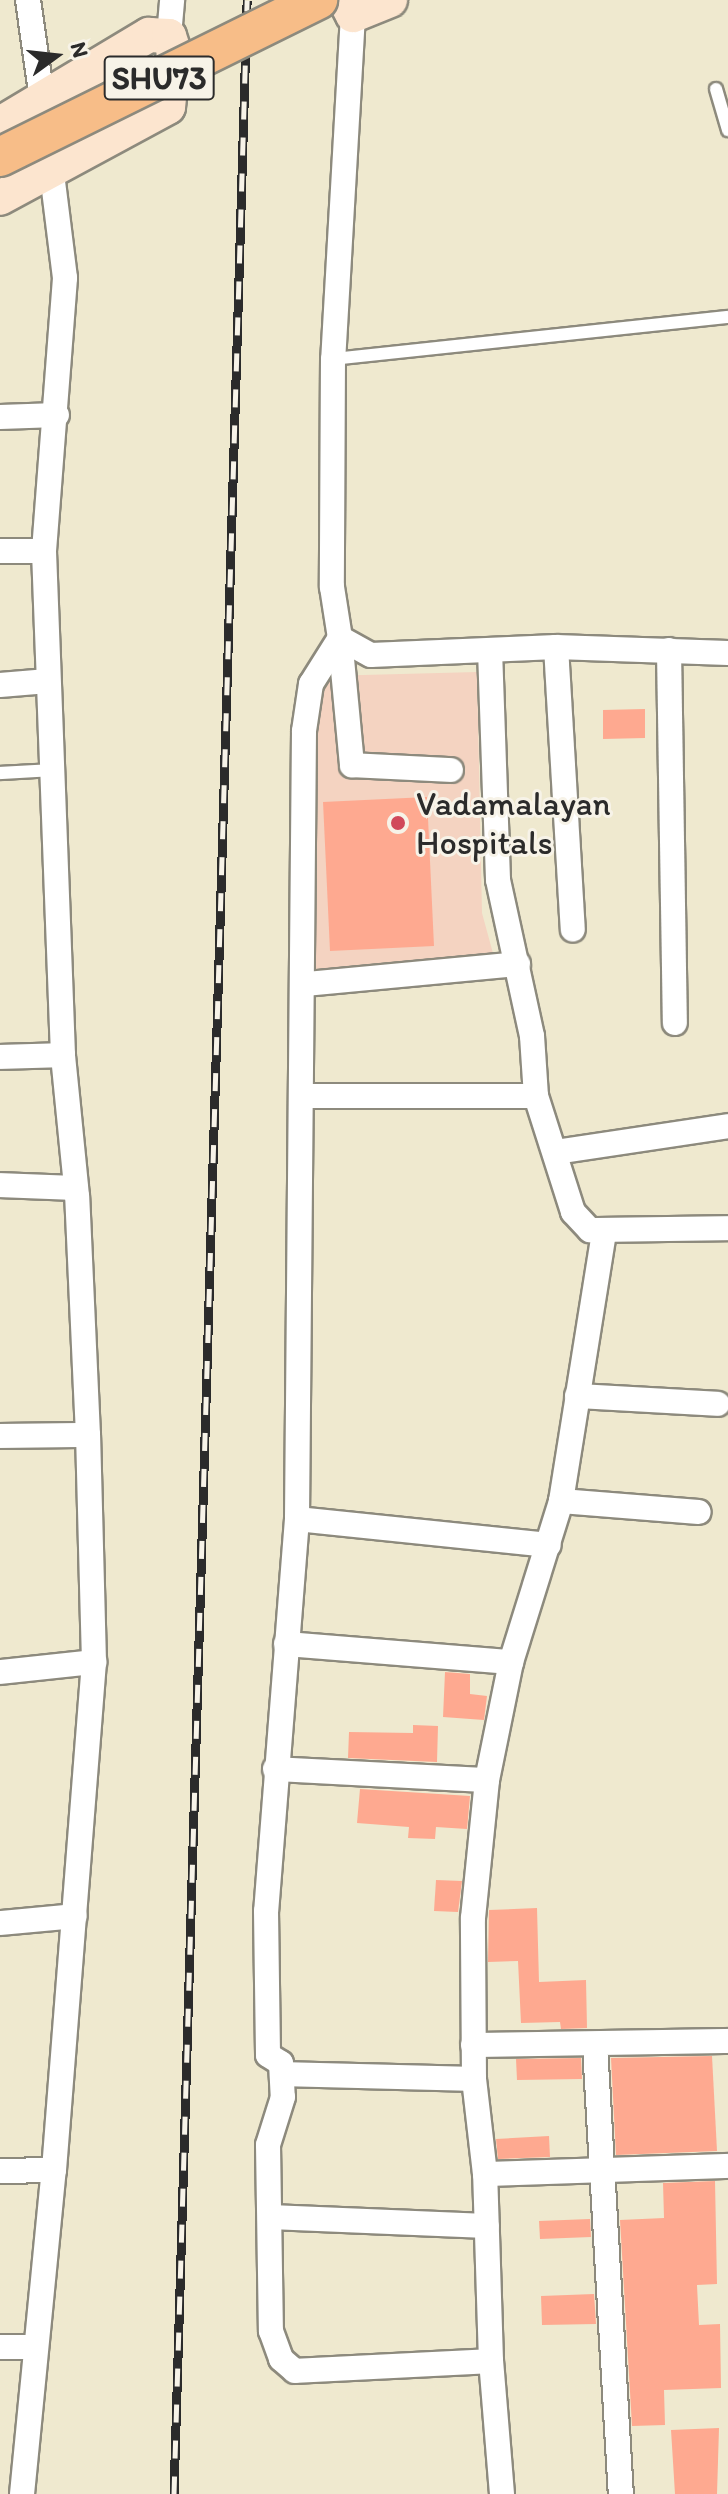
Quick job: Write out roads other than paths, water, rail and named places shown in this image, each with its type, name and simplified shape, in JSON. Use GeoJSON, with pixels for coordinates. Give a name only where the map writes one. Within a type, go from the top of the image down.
{"type":"FeatureCollection","features":[{"type":"Feature","properties":{"kind":"main road","name":"SHU73"},"geometry":{"type":"LineString","coordinates":[[0,157],[318,0]]}},
{"type":"Feature","properties":{"kind":"street"},"geometry":{"type":"LineString","coordinates":[[22,2494],[34,2347],[54,2170],[94,1662],[88,1435],[76,1188],[63,1055],[44,551],[57,415],[65,278],[28,0]]}},
{"type":"Feature","properties":{"kind":"street"},"geometry":{"type":"LineString","coordinates":[[0,198],[168,107],[173,99],[174,51],[169,36],[172,0]]}},
{"type":"Feature","properties":{"kind":"street"},"geometry":{"type":"LineString","coordinates":[[390,0],[349,7],[333,359],[332,587],[352,765],[451,770]]}},
{"type":"Feature","properties":{"kind":"street"},"geometry":{"type":"LineString","coordinates":[[0,124],[42,102],[149,35],[169,36]]}},
{"type":"Feature","properties":{"kind":"street"},"geometry":{"type":"LineString","coordinates":[[0,417],[57,415]]}},
{"type":"Feature","properties":{"kind":"street"},"geometry":{"type":"LineString","coordinates":[[0,551],[44,551]]}},
{"type":"Feature","properties":{"kind":"street"},"geometry":{"type":"LineString","coordinates":[[340,638],[371,655],[556,647],[728,653]]}},
{"type":"Feature","properties":{"kind":"street"},"geometry":{"type":"LineString","coordinates":[[340,638],[311,684],[304,731],[306,984],[297,1519],[266,1911],[268,2055],[281,2063],[283,2097],[268,2145],[271,2331],[281,2359],[295,2371],[491,2361]]}},
{"type":"Feature","properties":{"kind":"street"},"geometry":{"type":"LineString","coordinates":[[556,647],[573,929]]}},
{"type":"Feature","properties":{"kind":"street"},"geometry":{"type":"LineString","coordinates":[[490,650],[498,880],[532,1036],[536,1096],[579,1223],[604,1232],[728,1228]]}},
{"type":"Feature","properties":{"kind":"street"},"geometry":{"type":"LineString","coordinates":[[669,650],[675,1023]]}},
{"type":"Feature","properties":{"kind":"street"},"geometry":{"type":"LineString","coordinates":[[0,685],[48,681]]}},
{"type":"Feature","properties":{"kind":"street"},"geometry":{"type":"LineString","coordinates":[[306,984],[518,964]]}},
{"type":"Feature","properties":{"kind":"street"},"geometry":{"type":"LineString","coordinates":[[0,1057],[63,1055]]}},
{"type":"Feature","properties":{"kind":"street"},"geometry":{"type":"LineString","coordinates":[[305,1096],[536,1096]]}},
{"type":"Feature","properties":{"kind":"street"},"geometry":{"type":"LineString","coordinates":[[555,1152],[728,1126]]}},
{"type":"Feature","properties":{"kind":"street"},"geometry":{"type":"LineString","coordinates":[[0,1185],[76,1188]]}},
{"type":"Feature","properties":{"kind":"street"},"geometry":{"type":"LineString","coordinates":[[502,2494],[491,2361],[485,2174],[474,2079],[473,1918],[487,1780],[511,1662],[561,1501],[604,1232]]}},
{"type":"Feature","properties":{"kind":"street"},"geometry":{"type":"LineString","coordinates":[[577,1396],[718,1404]]}},
{"type":"Feature","properties":{"kind":"street"},"geometry":{"type":"LineString","coordinates":[[0,1436],[88,1435]]}},
{"type":"Feature","properties":{"kind":"street"},"geometry":{"type":"LineString","coordinates":[[561,1501],[699,1512]]}},
{"type":"Feature","properties":{"kind":"street"},"geometry":{"type":"LineString","coordinates":[[297,1519],[549,1545]]}},
{"type":"Feature","properties":{"kind":"street"},"geometry":{"type":"LineString","coordinates":[[286,1644],[511,1662]]}},
{"type":"Feature","properties":{"kind":"street"},"geometry":{"type":"LineString","coordinates":[[0,1672],[94,1662]]}},
{"type":"Feature","properties":{"kind":"street"},"geometry":{"type":"LineString","coordinates":[[275,1769],[487,1780]]}},
{"type":"Feature","properties":{"kind":"street"},"geometry":{"type":"LineString","coordinates":[[0,1923],[75,1916]]}},
{"type":"Feature","properties":{"kind":"street"},"geometry":{"type":"LineString","coordinates":[[473,2045],[595,2046],[728,2041]]}},
{"type":"Feature","properties":{"kind":"street"},"geometry":{"type":"LineString","coordinates":[[595,2046],[599,2174],[621,2494]]}},
{"type":"Feature","properties":{"kind":"street"},"geometry":{"type":"LineString","coordinates":[[282,2074],[474,2079]]}},
{"type":"Feature","properties":{"kind":"street"},"geometry":{"type":"LineString","coordinates":[[485,2174],[599,2174],[728,2166]]}},
{"type":"Feature","properties":{"kind":"street"},"geometry":{"type":"LineString","coordinates":[[0,2171],[54,2170]]}},
{"type":"Feature","properties":{"kind":"street"},"geometry":{"type":"LineString","coordinates":[[270,2217],[487,2226]]}},
{"type":"Feature","properties":{"kind":"street"},"geometry":{"type":"LineString","coordinates":[[0,2347],[34,2347]]}},
{"type":"Feature","properties":{"kind":"lane"},"geometry":{"type":"LineString","coordinates":[[716,89],[728,130]]}},
{"type":"Feature","properties":{"kind":"lane"},"geometry":{"type":"LineString","coordinates":[[333,359],[728,317]]}},
{"type":"Feature","properties":{"kind":"lane"},"geometry":{"type":"LineString","coordinates":[[0,773],[52,770]]}},
{"type":"Feature","properties":{"kind":"railway"},"geometry":{"type":"LineString","coordinates":[[174,2494],[247,0]]}},
{"type":"Feature","properties":{"kind":"place","name":"Vadamalayan Hospitals"},"geometry":{"type":"Point","coordinates":[398,823]}}]}
